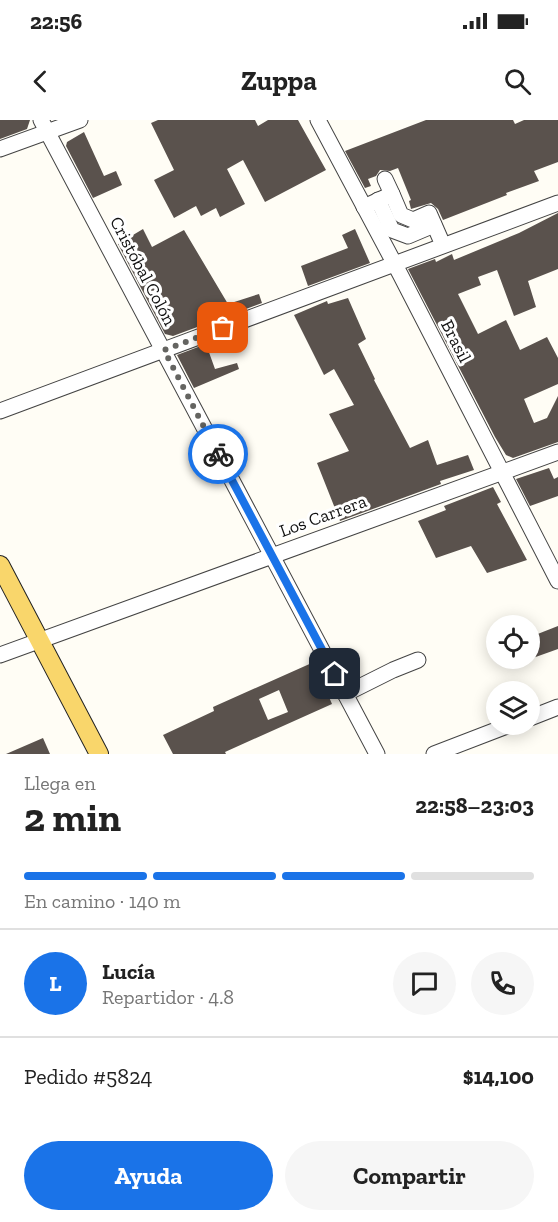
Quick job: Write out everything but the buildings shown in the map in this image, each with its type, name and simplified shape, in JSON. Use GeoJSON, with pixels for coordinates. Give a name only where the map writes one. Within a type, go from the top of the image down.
{"type":"FeatureCollection","features":[{"type":"Feature","properties":{"kind":"main road"},"geometry":{"type":"LineString","coordinates":[[0,565],[99,754]]}},
{"type":"Feature","properties":{"kind":"street"},"geometry":{"type":"LineString","coordinates":[[0,149],[44,126],[81,120]]}},
{"type":"Feature","properties":{"kind":"street","name":"Brasil"},"geometry":{"type":"LineString","coordinates":[[318,120],[378,200],[384,244],[400,260],[502,472],[558,580]]}},
{"type":"Feature","properties":{"kind":"street","name":"Cristóbal Colón"},"geometry":{"type":"LineString","coordinates":[[44,126],[377,754]]}},
{"type":"Feature","properties":{"kind":"street"},"geometry":{"type":"LineString","coordinates":[[378,200],[385,179]]}},
{"type":"Feature","properties":{"kind":"street"},"geometry":{"type":"LineString","coordinates":[[378,200],[413,220],[429,213],[443,245]]}},
{"type":"Feature","properties":{"kind":"street"},"geometry":{"type":"LineString","coordinates":[[378,200],[398,232],[400,260]]}},
{"type":"Feature","properties":{"kind":"street"},"geometry":{"type":"LineString","coordinates":[[0,411],[400,260],[554,205]]}},
{"type":"Feature","properties":{"kind":"street"},"geometry":{"type":"LineString","coordinates":[[398,232],[408,236],[434,225]]}},
{"type":"Feature","properties":{"kind":"street"},"geometry":{"type":"LineString","coordinates":[[384,244],[398,232]]}},
{"type":"Feature","properties":{"kind":"street","name":"Los Carrera"},"geometry":{"type":"LineString","coordinates":[[0,655],[558,452]]}},
{"type":"Feature","properties":{"kind":"street"},"geometry":{"type":"LineString","coordinates":[[345,694],[418,660]]}},
{"type":"Feature","properties":{"kind":"street"},"geometry":{"type":"LineString","coordinates":[[540,714],[558,707]]}},
{"type":"Feature","properties":{"kind":"street"},"geometry":{"type":"LineString","coordinates":[[434,754],[486,734]]}},
{"type":"Feature","properties":{"kind":"way so far"},"geometry":{"type":"LineString","coordinates":[[218,454],[164,350],[223,328]]}},
{"type":"Feature","properties":{"kind":"route"},"geometry":{"type":"LineString","coordinates":[[218,454],[335,674]]}}]}
